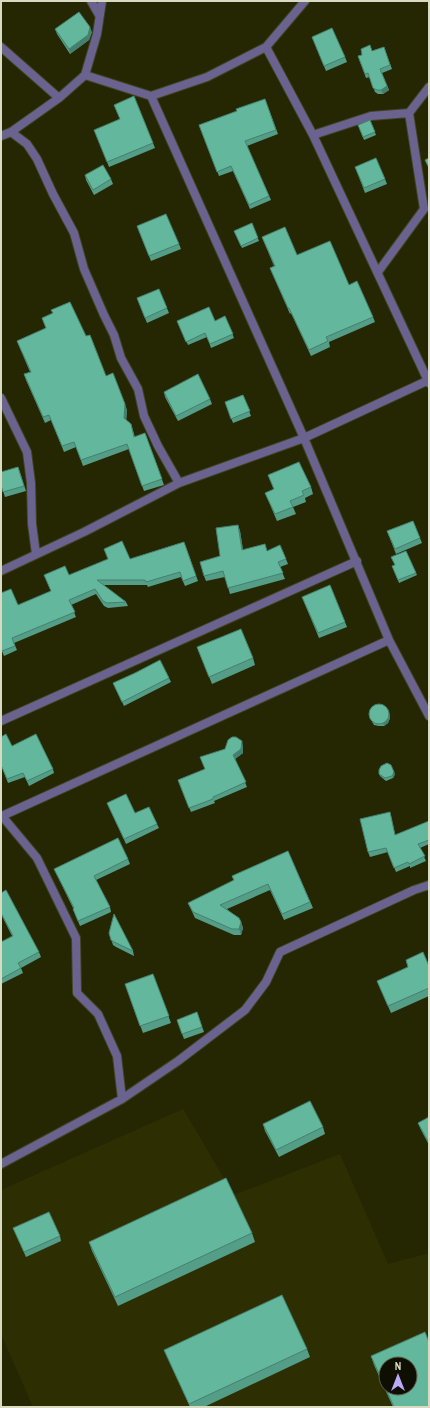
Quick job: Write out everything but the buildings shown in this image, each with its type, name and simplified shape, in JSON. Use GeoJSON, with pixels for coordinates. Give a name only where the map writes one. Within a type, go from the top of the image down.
{"type":"FeatureCollection","features":[{"type":"Feature","properties":{"kind":"street"},"geometry":{"type":"LineString","coordinates":[[91,1],[99,15]]}},
{"type":"Feature","properties":{"kind":"street"},"geometry":{"type":"LineString","coordinates":[[1,136],[10,132],[59,98],[85,75],[97,34],[102,1]]}},
{"type":"Feature","properties":{"kind":"street"},"geometry":{"type":"LineString","coordinates":[[85,75],[151,96],[207,77],[266,47],[305,1]]}},
{"type":"Feature","properties":{"kind":"street"},"geometry":{"type":"LineString","coordinates":[[1,47],[59,98]]}},
{"type":"Feature","properties":{"kind":"street"},"geometry":{"type":"LineString","coordinates":[[1,570],[84,532],[179,484],[304,438],[429,381],[313,135],[266,47]]}},
{"type":"Feature","properties":{"kind":"street"},"geometry":{"type":"LineString","coordinates":[[313,135],[371,116],[409,112],[429,87]]}},
{"type":"Feature","properties":{"kind":"street"},"geometry":{"type":"LineString","coordinates":[[151,96],[304,438],[389,640],[429,716]]}},
{"type":"Feature","properties":{"kind":"street"},"geometry":{"type":"LineString","coordinates":[[378,272],[424,209],[409,112]]}},
{"type":"Feature","properties":{"kind":"street"},"geometry":{"type":"LineString","coordinates":[[10,132],[27,144],[31,149],[74,232],[84,269],[114,335],[121,358],[138,389],[144,416],[158,446],[179,484]]}},
{"type":"Feature","properties":{"kind":"street"},"geometry":{"type":"LineString","coordinates":[[1,398],[27,452],[31,483],[32,524],[36,554]]}},
{"type":"Feature","properties":{"kind":"street"},"geometry":{"type":"LineString","coordinates":[[1,721],[357,562]]}},
{"type":"Feature","properties":{"kind":"street"},"geometry":{"type":"LineString","coordinates":[[122,1099],[117,1056],[98,1014],[77,993],[76,938],[37,858],[1,816],[389,640]]}},
{"type":"Feature","properties":{"kind":"street"},"geometry":{"type":"LineString","coordinates":[[1,1164],[122,1099],[178,1061],[245,1010],[266,982],[280,952],[414,890],[429,885]]}},
{"type":"Feature","properties":{"kind":"shaded area"},"geometry":{"type":"Polygon","coordinates":[[[183,1109],[234,1195],[340,1154],[388,1264],[429,1253],[429,1407],[33,1407],[1,1334],[1,1190],[183,1109]]]}}]}
